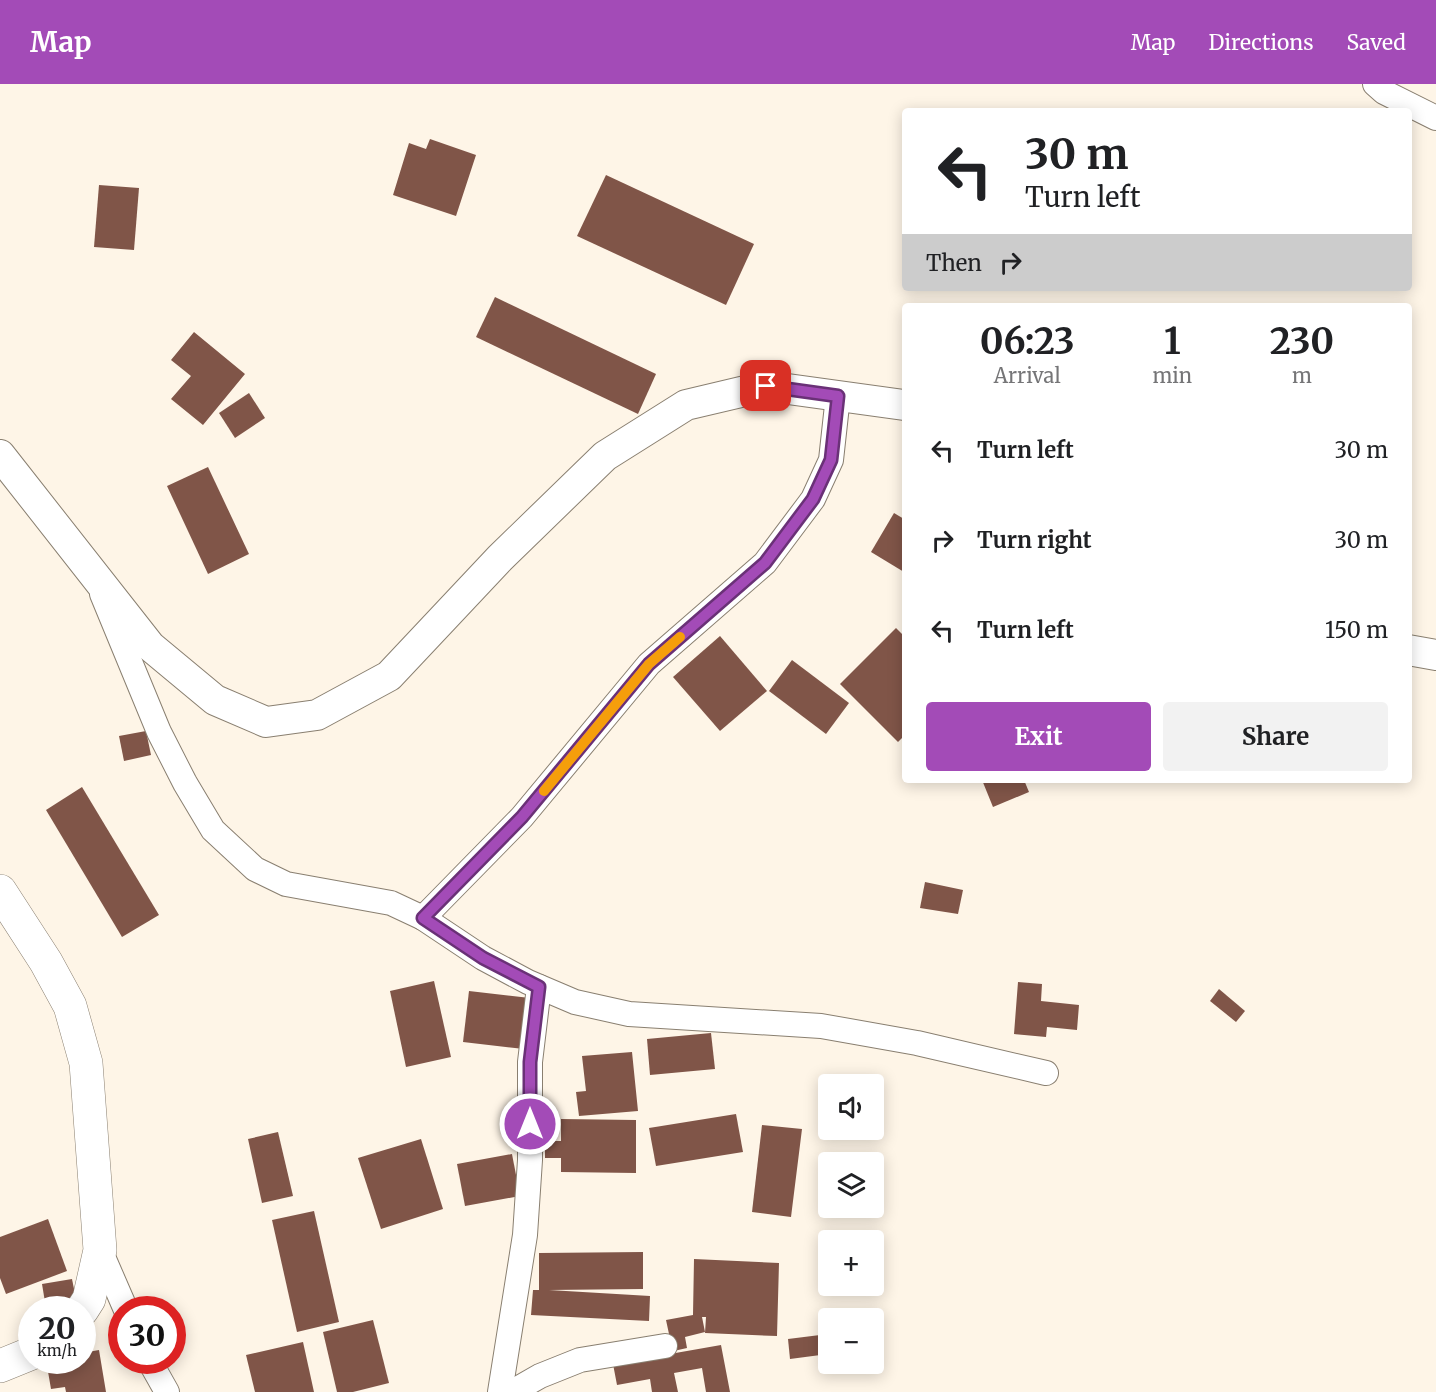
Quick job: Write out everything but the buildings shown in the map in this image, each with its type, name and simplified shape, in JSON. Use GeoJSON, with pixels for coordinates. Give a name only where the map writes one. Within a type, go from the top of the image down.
{"type":"FeatureCollection","features":[{"type":"Feature","properties":{"kind":"main road"},"geometry":{"type":"LineString","coordinates":[[0,891],[46,962],[70,1006],[86,1063],[100,1250],[90,1296]]}},
{"type":"Feature","properties":{"kind":"main road"},"geometry":{"type":"LineString","coordinates":[[0,1366],[18,1359]]}},
{"type":"Feature","properties":{"kind":"street"},"geometry":{"type":"LineString","coordinates":[[1375,84],[1384,92],[1436,118]]}},
{"type":"Feature","properties":{"kind":"street"},"geometry":{"type":"LineString","coordinates":[[0,455],[150,646],[215,700],[266,722],[317,715],[389,676],[500,558],[605,456],[686,405],[766,386],[902,405]]}},
{"type":"Feature","properties":{"kind":"street"},"geometry":{"type":"LineString","coordinates":[[423,918],[522,817],[649,664],[765,563],[813,499],[831,460],[838,396]]}},
{"type":"Feature","properties":{"kind":"street"},"geometry":{"type":"LineString","coordinates":[[93,573],[159,732],[185,783],[213,830],[255,869],[286,884],[391,903],[423,918],[483,958],[539,987],[575,1002],[629,1014],[820,1026],[917,1043],[1046,1073]]}},
{"type":"Feature","properties":{"kind":"street"},"geometry":{"type":"LineString","coordinates":[[1412,651],[1436,655]]}},
{"type":"Feature","properties":{"kind":"street"},"geometry":{"type":"LineString","coordinates":[[500,1392],[525,1235],[530,1160],[530,1062],[539,987]]}},
{"type":"Feature","properties":{"kind":"street"},"geometry":{"type":"LineString","coordinates":[[100,1250],[120,1296]]}},
{"type":"Feature","properties":{"kind":"street"},"geometry":{"type":"LineString","coordinates":[[512,1392],[540,1376],[580,1360],[665,1346]]}},
{"type":"Feature","properties":{"kind":"street"},"geometry":{"type":"LineString","coordinates":[[156,1374],[166,1392]]}},
{"type":"Feature","properties":{"kind":"slow traffic"},"geometry":{"type":"LineString","coordinates":[[544,791],[649,664],[680,637]]}},
{"type":"Feature","properties":{"kind":"route"},"geometry":{"type":"LineString","coordinates":[[530,1124],[530,1062],[539,987],[483,958],[423,918],[522,817],[649,664],[765,563],[813,499],[831,460],[838,396],[766,386]]}}]}
